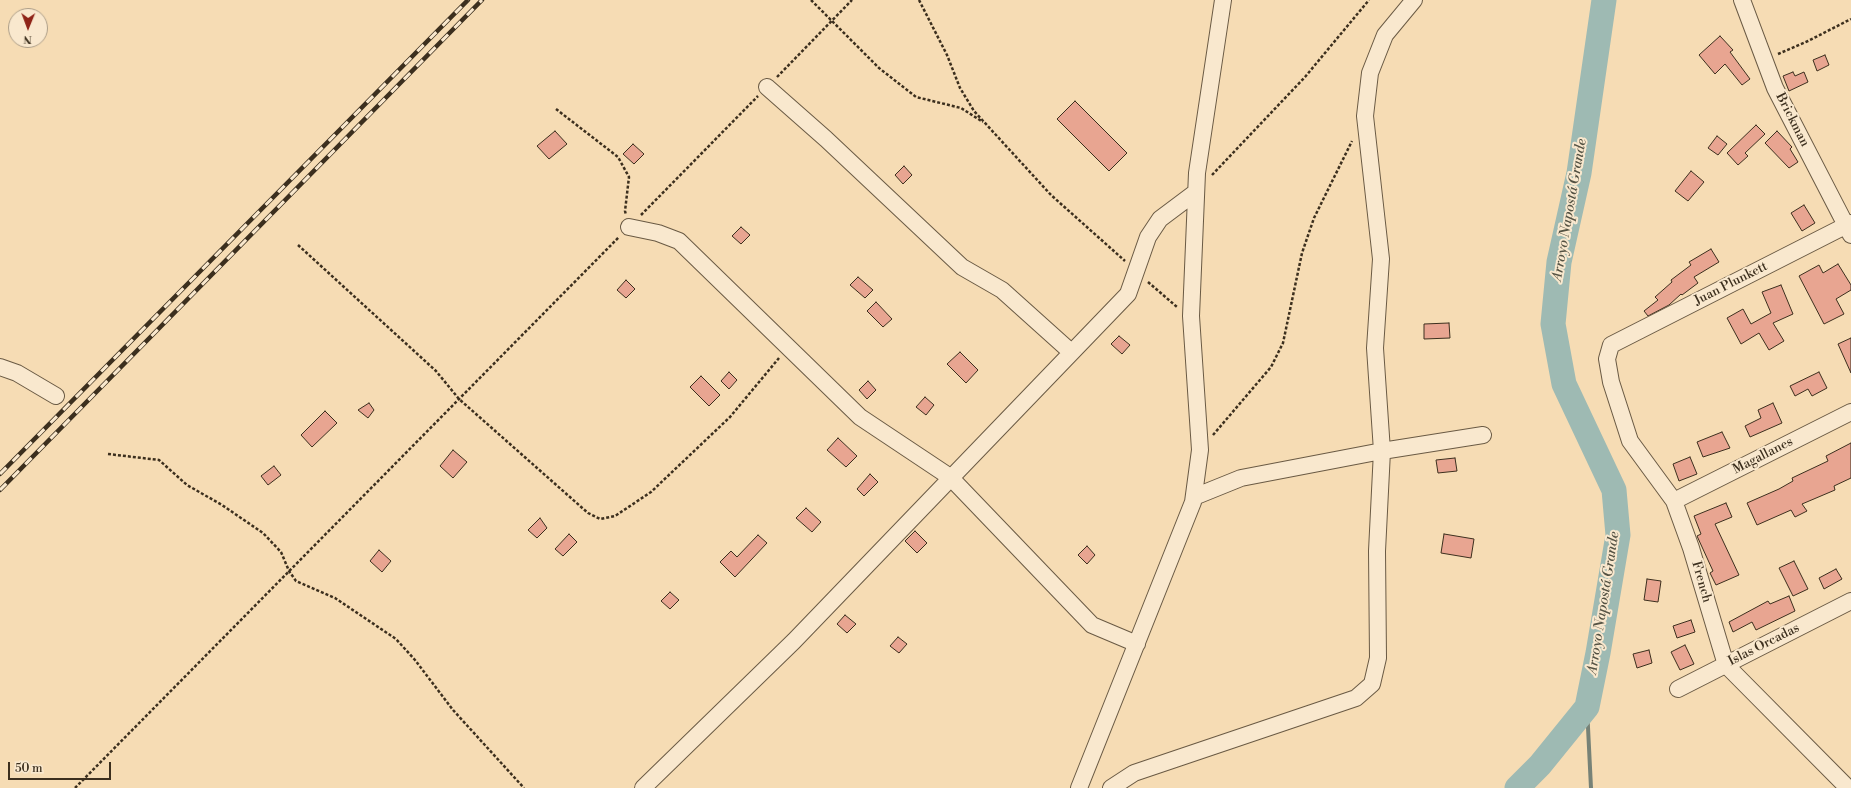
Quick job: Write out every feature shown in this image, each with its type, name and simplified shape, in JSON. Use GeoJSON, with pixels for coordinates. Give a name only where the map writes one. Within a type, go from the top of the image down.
{"type":"FeatureCollection","features":[{"type":"Feature","properties":{"kind":"street"},"geometry":{"type":"LineString","coordinates":[[1079,788],[1194,497],[1200,450],[1191,316],[1196,173],[1223,0]]}},
{"type":"Feature","properties":{"kind":"street"},"geometry":{"type":"LineString","coordinates":[[1111,788],[1134,773],[1356,698],[1372,684],[1378,658],[1377,551],[1382,451],[1376,348],[1381,259],[1365,116],[1370,73],[1384,35],[1414,0]]}},
{"type":"Feature","properties":{"kind":"street","name":"Brickman"},"geometry":{"type":"LineString","coordinates":[[1742,0],[1776,88],[1849,228]]}},
{"type":"Feature","properties":{"kind":"street"},"geometry":{"type":"LineString","coordinates":[[767,87],[826,139],[962,267],[1002,290],[1071,352]]}},
{"type":"Feature","properties":{"kind":"street"},"geometry":{"type":"LineString","coordinates":[[643,788],[794,640],[1128,294],[1148,237],[1160,219],[1196,192]]}},
{"type":"Feature","properties":{"kind":"street"},"geometry":{"type":"LineString","coordinates":[[629,227],[658,233],[679,242],[860,417],[950,477],[1092,625],[1137,644]]}},
{"type":"Feature","properties":{"kind":"street","name":"Juan Plunkett"},"geometry":{"type":"LineString","coordinates":[[1612,345],[1849,228]]}},
{"type":"Feature","properties":{"kind":"street","name":"French"},"geometry":{"type":"LineString","coordinates":[[1612,345],[1607,359],[1611,382],[1630,441],[1674,501],[1691,548],[1726,665],[1848,788]]}},
{"type":"Feature","properties":{"kind":"street"},"geometry":{"type":"LineString","coordinates":[[0,367],[17,373],[56,396]]}},
{"type":"Feature","properties":{"kind":"street","name":"Magallanes"},"geometry":{"type":"LineString","coordinates":[[1674,501],[1851,412]]}},
{"type":"Feature","properties":{"kind":"street"},"geometry":{"type":"LineString","coordinates":[[1194,497],[1241,478],[1382,451],[1483,435]]}},
{"type":"Feature","properties":{"kind":"street","name":"Islas Orcadas"},"geometry":{"type":"LineString","coordinates":[[1678,689],[1851,601]]}},
{"type":"Feature","properties":{"kind":"path"},"geometry":{"type":"LineString","coordinates":[[811,0],[879,68],[916,98],[961,108],[987,124]]}},
{"type":"Feature","properties":{"kind":"path"},"geometry":{"type":"LineString","coordinates":[[75,788],[852,0]]}},
{"type":"Feature","properties":{"kind":"path"},"geometry":{"type":"LineString","coordinates":[[919,0],[947,55],[960,88],[974,111],[1051,195],[1171,303],[1191,316]]}},
{"type":"Feature","properties":{"kind":"path"},"geometry":{"type":"LineString","coordinates":[[1196,192],[1305,77],[1369,0]]}},
{"type":"Feature","properties":{"kind":"path"},"geometry":{"type":"LineString","coordinates":[[1766,59],[1808,41],[1851,19]]}},
{"type":"Feature","properties":{"kind":"path"},"geometry":{"type":"LineString","coordinates":[[556,109],[618,157],[629,177],[625,211],[629,227]]}},
{"type":"Feature","properties":{"kind":"path"},"geometry":{"type":"LineString","coordinates":[[1200,450],[1272,367],[1283,343],[1302,254],[1314,218],[1355,136]]}},
{"type":"Feature","properties":{"kind":"path"},"geometry":{"type":"LineString","coordinates":[[298,245],[436,371],[459,399],[588,513],[600,519],[615,516],[652,492],[730,417],[788,347]]}},
{"type":"Feature","properties":{"kind":"path"},"geometry":{"type":"LineString","coordinates":[[108,454],[159,460],[187,485],[222,505],[264,534],[281,552],[289,571],[296,580],[335,598],[396,639],[415,660],[453,710],[524,788]]}},
{"type":"Feature","properties":{"kind":"building"},"geometry":{"type":"Polygon","coordinates":[[[1720,36],[1733,50],[1730,52],[1750,79],[1742,85],[1725,64],[1715,74],[1699,55],[1720,36]]]}},
{"type":"Feature","properties":{"kind":"building"},"geometry":{"type":"Polygon","coordinates":[[[1825,55],[1829,65],[1817,71],[1813,60],[1825,55]]]}},
{"type":"Feature","properties":{"kind":"building"},"geometry":{"type":"Polygon","coordinates":[[[1793,72],[1795,76],[1804,72],[1808,82],[1789,91],[1783,76],[1793,72]]]}},
{"type":"Feature","properties":{"kind":"building"},"geometry":{"type":"Polygon","coordinates":[[[1075,101],[1127,153],[1109,171],[1057,119],[1075,101]]]}},
{"type":"Feature","properties":{"kind":"building"},"geometry":{"type":"Polygon","coordinates":[[[1756,125],[1765,134],[1745,153],[1748,156],[1738,165],[1727,153],[1756,125]]]}},
{"type":"Feature","properties":{"kind":"building"},"geometry":{"type":"Polygon","coordinates":[[[555,131],[567,144],[549,159],[537,146],[555,131]]]}},
{"type":"Feature","properties":{"kind":"building"},"geometry":{"type":"Polygon","coordinates":[[[1777,131],[1792,147],[1790,149],[1798,162],[1789,168],[1765,143],[1777,131]]]}},
{"type":"Feature","properties":{"kind":"building"},"geometry":{"type":"Polygon","coordinates":[[[1717,136],[1727,144],[1718,155],[1708,148],[1717,136]]]}},
{"type":"Feature","properties":{"kind":"building"},"geometry":{"type":"Polygon","coordinates":[[[633,144],[644,154],[634,164],[623,154],[633,144]]]}},
{"type":"Feature","properties":{"kind":"building"},"geometry":{"type":"Polygon","coordinates":[[[904,166],[912,175],[903,184],[895,175],[904,166]]]}},
{"type":"Feature","properties":{"kind":"building"},"geometry":{"type":"Polygon","coordinates":[[[1691,171],[1704,182],[1688,201],[1675,191],[1691,171]]]}},
{"type":"Feature","properties":{"kind":"building"},"geometry":{"type":"Polygon","coordinates":[[[1804,205],[1815,223],[1802,231],[1791,213],[1804,205]]]}},
{"type":"Feature","properties":{"kind":"building"},"geometry":{"type":"Polygon","coordinates":[[[741,227],[750,235],[741,244],[732,236],[741,227]]]}},
{"type":"Feature","properties":{"kind":"building"},"geometry":{"type":"Polygon","coordinates":[[[1711,249],[1719,262],[1694,277],[1698,283],[1682,295],[1681,294],[1669,305],[1648,316],[1644,311],[1658,300],[1655,297],[1672,282],[1671,280],[1691,265],[1689,262],[1711,249]]]}},
{"type":"Feature","properties":{"kind":"building"},"geometry":{"type":"Polygon","coordinates":[[[1838,264],[1851,285],[1851,290],[1836,299],[1844,314],[1824,324],[1799,276],[1819,265],[1823,273],[1838,264]]]}},
{"type":"Feature","properties":{"kind":"building"},"geometry":{"type":"Polygon","coordinates":[[[858,277],[873,290],[865,298],[850,285],[858,277]]]}},
{"type":"Feature","properties":{"kind":"building"},"geometry":{"type":"Polygon","coordinates":[[[626,280],[635,289],[626,298],[617,290],[626,280]]]}},
{"type":"Feature","properties":{"kind":"building"},"geometry":{"type":"Polygon","coordinates":[[[1781,285],[1793,314],[1773,323],[1784,341],[1769,350],[1759,333],[1741,344],[1727,318],[1743,309],[1751,324],[1771,313],[1762,292],[1781,285]]]}},
{"type":"Feature","properties":{"kind":"building"},"geometry":{"type":"Polygon","coordinates":[[[876,302],[892,319],[883,327],[867,311],[876,302]]]}},
{"type":"Feature","properties":{"kind":"building"},"geometry":{"type":"Polygon","coordinates":[[[1449,323],[1450,338],[1424,339],[1424,324],[1449,323]]]}},
{"type":"Feature","properties":{"kind":"building"},"geometry":{"type":"Polygon","coordinates":[[[1119,336],[1130,345],[1122,354],[1111,344],[1119,336]]]}},
{"type":"Feature","properties":{"kind":"building"},"geometry":{"type":"Polygon","coordinates":[[[1851,338],[1851,373],[1838,344],[1851,338]]]}},
{"type":"Feature","properties":{"kind":"building"},"geometry":{"type":"Polygon","coordinates":[[[960,352],[978,370],[966,383],[947,364],[960,352]]]}},
{"type":"Feature","properties":{"kind":"building"},"geometry":{"type":"Polygon","coordinates":[[[729,372],[737,380],[729,389],[721,381],[729,372]]]}},
{"type":"Feature","properties":{"kind":"building"},"geometry":{"type":"Polygon","coordinates":[[[1819,372],[1827,388],[1812,396],[1808,389],[1795,396],[1790,386],[1819,372]]]}},
{"type":"Feature","properties":{"kind":"building"},"geometry":{"type":"Polygon","coordinates":[[[701,376],[720,395],[709,406],[690,387],[701,376]]]}},
{"type":"Feature","properties":{"kind":"building"},"geometry":{"type":"Polygon","coordinates":[[[868,381],[876,390],[867,399],[859,390],[868,381]]]}},
{"type":"Feature","properties":{"kind":"building"},"geometry":{"type":"Polygon","coordinates":[[[925,397],[934,405],[926,415],[916,407],[925,397]]]}},
{"type":"Feature","properties":{"kind":"building"},"geometry":{"type":"Polygon","coordinates":[[[369,403],[374,410],[368,418],[358,410],[369,403]]]}},
{"type":"Feature","properties":{"kind":"building"},"geometry":{"type":"Polygon","coordinates":[[[1773,403],[1782,423],[1750,437],[1745,426],[1761,418],[1758,410],[1773,403]]]}},
{"type":"Feature","properties":{"kind":"building"},"geometry":{"type":"Polygon","coordinates":[[[325,411],[337,423],[312,447],[301,435],[325,411]]]}},
{"type":"Feature","properties":{"kind":"building"},"geometry":{"type":"Polygon","coordinates":[[[1722,432],[1730,448],[1703,457],[1697,442],[1722,432]]]}},
{"type":"Feature","properties":{"kind":"building"},"geometry":{"type":"Polygon","coordinates":[[[838,438],[857,456],[846,467],[827,450],[838,438]]]}},
{"type":"Feature","properties":{"kind":"building"},"geometry":{"type":"Polygon","coordinates":[[[1851,443],[1851,478],[1834,486],[1835,490],[1802,504],[1807,511],[1795,517],[1791,510],[1757,525],[1747,503],[1779,489],[1793,481],[1792,478],[1828,461],[1826,456],[1851,443]]]}},
{"type":"Feature","properties":{"kind":"building"},"geometry":{"type":"Polygon","coordinates":[[[453,450],[467,462],[453,478],[440,466],[453,450]]]}},
{"type":"Feature","properties":{"kind":"building"},"geometry":{"type":"Polygon","coordinates":[[[1690,457],[1697,474],[1679,481],[1673,464],[1690,457]]]}},
{"type":"Feature","properties":{"kind":"building"},"geometry":{"type":"Polygon","coordinates":[[[1455,458],[1457,471],[1438,473],[1436,460],[1455,458]]]}},
{"type":"Feature","properties":{"kind":"building"},"geometry":{"type":"Polygon","coordinates":[[[274,466],[281,475],[268,485],[261,476],[274,466]]]}},
{"type":"Feature","properties":{"kind":"building"},"geometry":{"type":"Polygon","coordinates":[[[870,474],[878,482],[864,496],[857,489],[870,474]]]}},
{"type":"Feature","properties":{"kind":"building"},"geometry":{"type":"Polygon","coordinates":[[[1726,503],[1732,517],[1715,524],[1739,575],[1716,585],[1710,573],[1713,571],[1697,536],[1701,534],[1694,516],[1726,503]]]}},
{"type":"Feature","properties":{"kind":"building"},"geometry":{"type":"Polygon","coordinates":[[[806,508],[821,522],[812,532],[796,518],[806,508]]]}},
{"type":"Feature","properties":{"kind":"building"},"geometry":{"type":"Polygon","coordinates":[[[540,518],[547,528],[537,538],[528,530],[540,518]]]}},
{"type":"Feature","properties":{"kind":"building"},"geometry":{"type":"Polygon","coordinates":[[[915,531],[927,543],[917,553],[905,541],[915,531]]]}},
{"type":"Feature","properties":{"kind":"building"},"geometry":{"type":"Polygon","coordinates":[[[569,534],[577,542],[563,556],[555,549],[569,534]]]}},
{"type":"Feature","properties":{"kind":"building"},"geometry":{"type":"Polygon","coordinates":[[[1444,534],[1474,539],[1471,558],[1441,553],[1444,534]]]}},
{"type":"Feature","properties":{"kind":"building"},"geometry":{"type":"Polygon","coordinates":[[[758,535],[767,543],[735,577],[720,562],[731,551],[737,557],[758,535]]]}},
{"type":"Feature","properties":{"kind":"building"},"geometry":{"type":"Polygon","coordinates":[[[1087,546],[1095,555],[1087,564],[1078,555],[1087,546]]]}},
{"type":"Feature","properties":{"kind":"building"},"geometry":{"type":"Polygon","coordinates":[[[379,550],[391,561],[382,572],[370,561],[379,550]]]}},
{"type":"Feature","properties":{"kind":"building"},"geometry":{"type":"Polygon","coordinates":[[[1794,561],[1808,589],[1793,596],[1779,568],[1794,561]]]}},
{"type":"Feature","properties":{"kind":"building"},"geometry":{"type":"Polygon","coordinates":[[[1836,569],[1842,579],[1824,589],[1819,578],[1836,569]]]}},
{"type":"Feature","properties":{"kind":"building"},"geometry":{"type":"Polygon","coordinates":[[[1647,579],[1661,581],[1658,602],[1644,600],[1647,579]]]}},
{"type":"Feature","properties":{"kind":"building"},"geometry":{"type":"Polygon","coordinates":[[[670,592],[679,600],[670,609],[661,601],[670,592]]]}},
{"type":"Feature","properties":{"kind":"building"},"geometry":{"type":"Polygon","coordinates":[[[1789,596],[1795,611],[1756,630],[1752,622],[1733,632],[1729,622],[1768,601],[1770,604],[1789,596]]]}},
{"type":"Feature","properties":{"kind":"building"},"geometry":{"type":"Polygon","coordinates":[[[845,615],[856,624],[847,633],[837,624],[845,615]]]}},
{"type":"Feature","properties":{"kind":"building"},"geometry":{"type":"Polygon","coordinates":[[[1691,620],[1695,632],[1677,638],[1673,626],[1691,620]]]}},
{"type":"Feature","properties":{"kind":"building"},"geometry":{"type":"Polygon","coordinates":[[[898,637],[907,644],[899,653],[890,646],[898,637]]]}},
{"type":"Feature","properties":{"kind":"building"},"geometry":{"type":"Polygon","coordinates":[[[1685,645],[1694,664],[1680,670],[1671,652],[1685,645]]]}},
{"type":"Feature","properties":{"kind":"building"},"geometry":{"type":"Polygon","coordinates":[[[1649,650],[1652,663],[1637,668],[1633,654],[1649,650]]]}},
{"type":"Feature","properties":{"kind":"waterway","name":"Arroyo Napostá Grande"},"geometry":{"type":"LineString","coordinates":[[1517,788],[1540,765],[1587,707],[1598,653],[1618,535],[1614,490],[1564,384],[1553,324],[1559,262],[1579,173],[1604,0]]}},
{"type":"Feature","properties":{"kind":"waterway"},"geometry":{"type":"LineString","coordinates":[[1587,707],[1591,788]]}},
{"type":"Feature","properties":{"kind":"railway"},"geometry":{"type":"LineString","coordinates":[[0,474],[468,0]]}},
{"type":"Feature","properties":{"kind":"railway"},"geometry":{"type":"LineString","coordinates":[[0,490],[482,0]]}}]}
